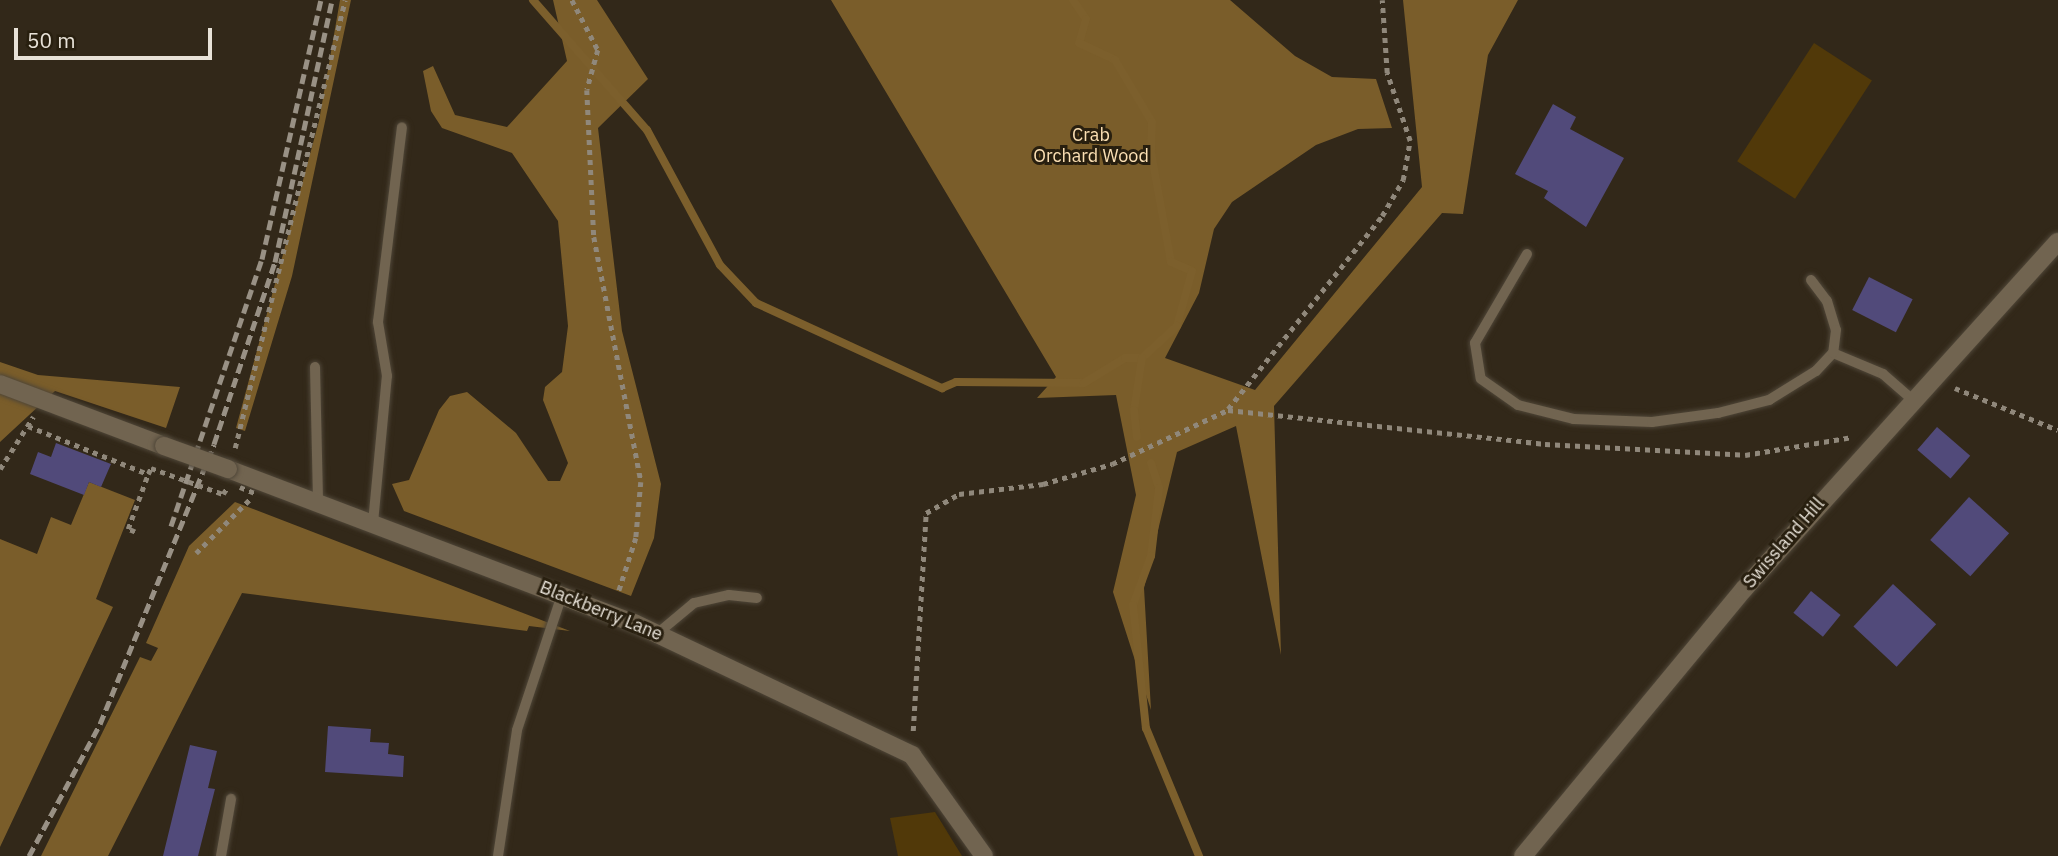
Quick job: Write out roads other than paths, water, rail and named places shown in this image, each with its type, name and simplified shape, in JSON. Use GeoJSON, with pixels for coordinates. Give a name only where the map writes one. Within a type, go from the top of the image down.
{"type":"FeatureCollection","features":[{"type":"Feature","properties":{"kind":"street","name":"Swissland Hill"},"geometry":{"type":"LineString","coordinates":[[1523,856],[1868,448],[2058,242]]}},
{"type":"Feature","properties":{"kind":"street","name":"Blackberry Lane"},"geometry":{"type":"LineString","coordinates":[[0,384],[164,446],[259,487],[318,501],[658,633],[912,755],[984,856]]}},
{"type":"Feature","properties":{"kind":"lane"},"geometry":{"type":"LineString","coordinates":[[373,523],[387,376],[378,322],[402,127]]}},
{"type":"Feature","properties":{"kind":"lane"},"geometry":{"type":"LineString","coordinates":[[1527,254],[1475,343],[1481,379],[1518,405],[1587,420],[1652,422],[1718,412],[1769,400],[1816,371],[1832,353],[1836,330],[1827,301],[1811,280]]}},
{"type":"Feature","properties":{"kind":"lane"},"geometry":{"type":"LineString","coordinates":[[1832,353],[1883,374],[1912,399]]}},
{"type":"Feature","properties":{"kind":"lane"},"geometry":{"type":"LineString","coordinates":[[316,367],[318,501]]}},
{"type":"Feature","properties":{"kind":"lane"},"geometry":{"type":"LineString","coordinates":[[498,856],[517,730],[562,595]]}},
{"type":"Feature","properties":{"kind":"lane"},"geometry":{"type":"LineString","coordinates":[[658,633],[694,603],[729,595],[757,598]]}},
{"type":"Feature","properties":{"kind":"lane"},"geometry":{"type":"LineString","coordinates":[[220,856],[231,799]]}},
{"type":"Feature","properties":{"kind":"waterway"},"geometry":{"type":"LineString","coordinates":[[533,0],[647,130],[720,265],[756,303],[942,388],[956,382],[1084,383],[1125,358],[1142,358]]}},
{"type":"Feature","properties":{"kind":"waterway"},"geometry":{"type":"LineString","coordinates":[[1073,0],[1086,19],[1079,43],[1115,60],[1152,122],[1151,152],[1171,262],[1192,271],[1177,326],[1142,358],[1134,410],[1137,437]]}},
{"type":"Feature","properties":{"kind":"waterway"},"geometry":{"type":"LineString","coordinates":[[1151,463],[1159,488],[1151,556],[1133,605],[1146,728],[1199,856]]}},
{"type":"Feature","properties":{"kind":"railway"},"geometry":{"type":"LineString","coordinates":[[171,526],[262,259],[321,0]]}},
{"type":"Feature","properties":{"kind":"railway"},"geometry":{"type":"LineString","coordinates":[[29,856],[100,724],[214,444],[275,262],[332,0]]}},
{"type":"Feature","properties":{"kind":"park label","name":"Crab Orchard Wood"},"geometry":{"type":"Point","coordinates":[1091,146]}}]}
